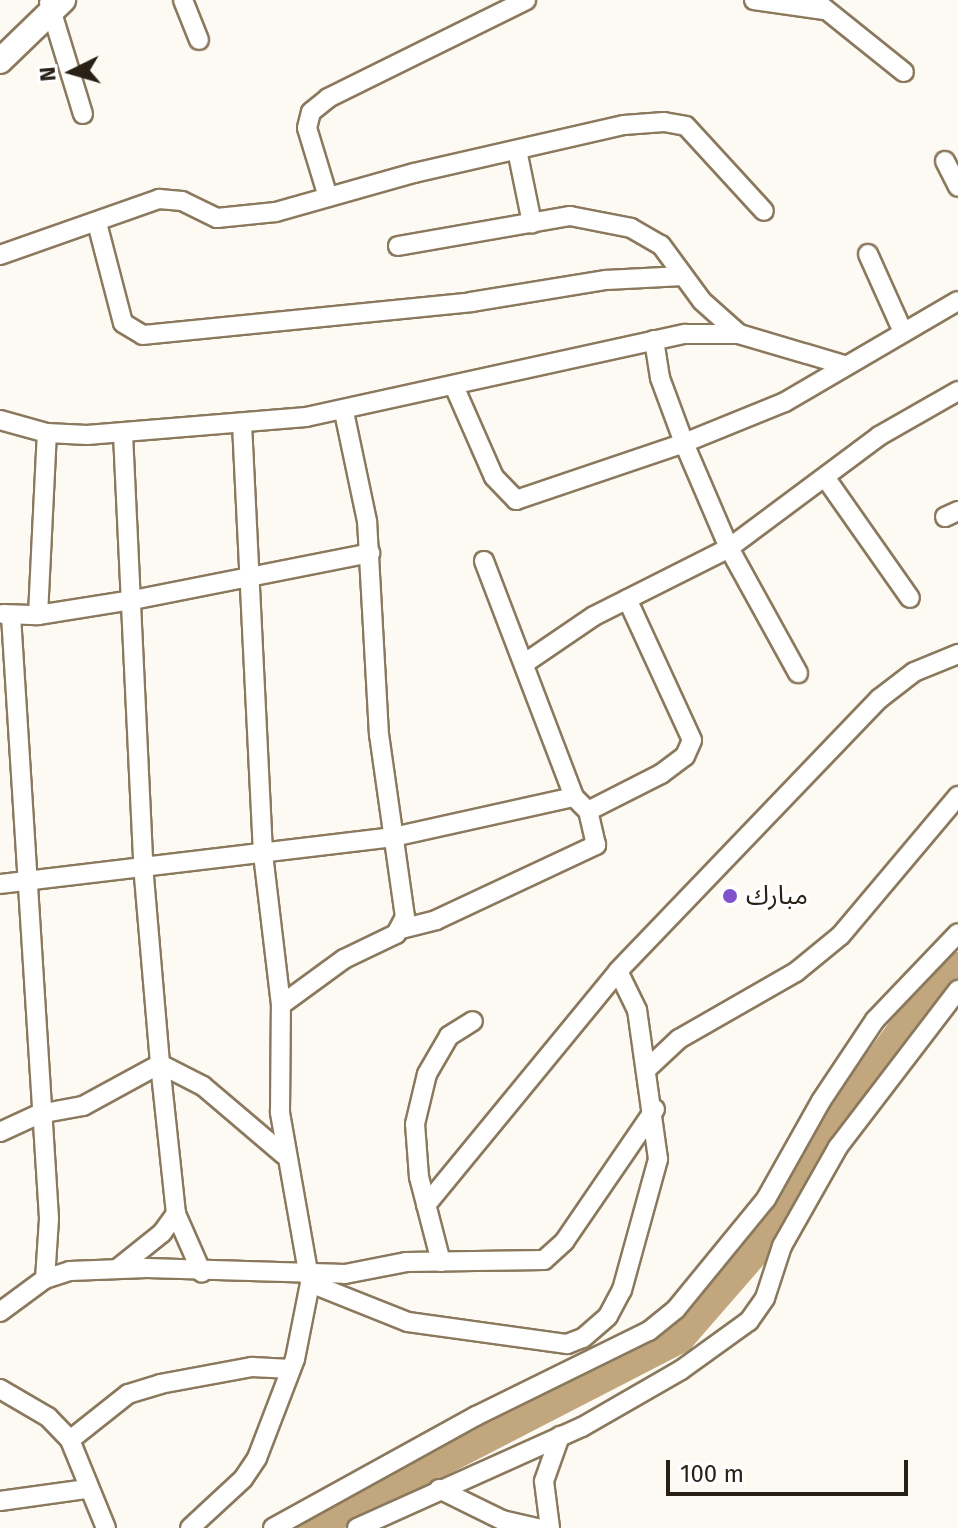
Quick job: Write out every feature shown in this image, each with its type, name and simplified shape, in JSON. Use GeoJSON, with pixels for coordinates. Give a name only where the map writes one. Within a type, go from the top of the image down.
{"type":"FeatureCollection","features":[{"type":"Feature","properties":{"kind":"street"},"geometry":{"type":"LineString","coordinates":[[183,0],[199,40]]}},
{"type":"Feature","properties":{"kind":"street"},"geometry":{"type":"LineString","coordinates":[[328,197],[307,128],[311,112],[328,98],[526,0]]}},
{"type":"Feature","properties":{"kind":"street"},"geometry":{"type":"LineString","coordinates":[[754,0],[819,5],[904,72]]}},
{"type":"Feature","properties":{"kind":"street"},"geometry":{"type":"LineString","coordinates":[[0,61],[54,4]]}},
{"type":"Feature","properties":{"kind":"street"},"geometry":{"type":"LineString","coordinates":[[54,4],[83,114]]}},
{"type":"Feature","properties":{"kind":"street"},"geometry":{"type":"LineString","coordinates":[[0,255],[159,199],[175,199],[224,218],[276,212],[624,125],[664,122],[686,126],[764,211]]}},
{"type":"Feature","properties":{"kind":"street"},"geometry":{"type":"LineString","coordinates":[[517,150],[532,223]]}},
{"type":"Feature","properties":{"kind":"street"},"geometry":{"type":"LineString","coordinates":[[945,161],[958,187]]}},
{"type":"Feature","properties":{"kind":"street"},"geometry":{"type":"LineString","coordinates":[[398,246],[570,216],[631,228],[661,245],[683,276],[739,334]]}},
{"type":"Feature","properties":{"kind":"street"},"geometry":{"type":"LineString","coordinates":[[97,223],[123,323],[143,335],[471,302],[606,280],[683,276]]}},
{"type":"Feature","properties":{"kind":"street"},"geometry":{"type":"LineString","coordinates":[[868,254],[903,332]]}},
{"type":"Feature","properties":{"kind":"street"},"geometry":{"type":"LineString","coordinates":[[454,386],[494,477],[510,498],[684,443],[808,391],[844,365],[958,301]]}},
{"type":"Feature","properties":{"kind":"street"},"geometry":{"type":"LineString","coordinates":[[0,420],[47,433],[123,434],[242,424],[344,412],[654,340],[739,334],[844,365]]}},
{"type":"Feature","properties":{"kind":"street"},"geometry":{"type":"LineString","coordinates":[[654,340],[660,378],[729,548],[798,673]]}},
{"type":"Feature","properties":{"kind":"street"},"geometry":{"type":"LineString","coordinates":[[525,663],[627,599],[729,548],[827,480],[879,436],[956,395]]}},
{"type":"Feature","properties":{"kind":"street"},"geometry":{"type":"LineString","coordinates":[[344,412],[360,472],[370,553],[379,735],[405,917],[401,929]]}},
{"type":"Feature","properties":{"kind":"street"},"geometry":{"type":"LineString","coordinates":[[190,1528],[252,1469],[291,1369],[310,1277],[305,1234],[284,1155],[281,1005],[263,853],[242,424]]}},
{"type":"Feature","properties":{"kind":"street"},"geometry":{"type":"LineString","coordinates":[[38,615],[47,433]]}},
{"type":"Feature","properties":{"kind":"street"},"geometry":{"type":"LineString","coordinates":[[123,434],[143,865],[160,1064],[176,1214],[202,1273]]}},
{"type":"Feature","properties":{"kind":"street"},"geometry":{"type":"LineString","coordinates":[[827,480],[910,598]]}},
{"type":"Feature","properties":{"kind":"street"},"geometry":{"type":"LineString","coordinates":[[45,1279],[49,1219],[39,1114],[29,880],[8,748],[6,615],[38,615],[133,600],[370,553]]}},
{"type":"Feature","properties":{"kind":"street"},"geometry":{"type":"LineString","coordinates":[[281,1005],[344,959],[401,929],[436,920],[596,845],[588,811],[574,797],[484,561]]}},
{"type":"Feature","properties":{"kind":"street"},"geometry":{"type":"LineString","coordinates":[[588,811],[661,774],[685,756],[692,740],[627,599]]}},
{"type":"Feature","properties":{"kind":"street"},"geometry":{"type":"LineString","coordinates":[[426,1205],[618,971],[879,699],[914,672],[958,654]]}},
{"type":"Feature","properties":{"kind":"street"},"geometry":{"type":"LineString","coordinates":[[647,1069],[679,1039],[796,972],[841,935],[958,796]]}},
{"type":"Feature","properties":{"kind":"street"},"geometry":{"type":"LineString","coordinates":[[0,884],[393,837],[574,797]]}},
{"type":"Feature","properties":{"kind":"street"},"geometry":{"type":"LineString","coordinates":[[273,1528],[476,1416],[649,1331],[676,1309],[766,1199],[821,1101],[875,1020],[958,933]]}},
{"type":"Feature","properties":{"kind":"street"},"geometry":{"type":"LineString","coordinates":[[310,1277],[408,1322],[567,1344],[583,1338],[608,1316],[622,1290],[658,1159],[655,1109],[637,1010],[618,971]]}},
{"type":"Feature","properties":{"kind":"street"},"geometry":{"type":"LineString","coordinates":[[357,1528],[560,1436],[681,1370],[749,1321],[765,1298],[782,1246],[838,1147],[958,990]]}},
{"type":"Feature","properties":{"kind":"street"},"geometry":{"type":"LineString","coordinates":[[441,1262],[426,1205],[415,1124],[427,1074],[449,1036],[473,1021]]}},
{"type":"Feature","properties":{"kind":"street"},"geometry":{"type":"LineString","coordinates":[[0,1132],[39,1114],[83,1106],[160,1064]]}},
{"type":"Feature","properties":{"kind":"street"},"geometry":{"type":"LineString","coordinates":[[160,1064],[203,1086],[284,1155]]}},
{"type":"Feature","properties":{"kind":"street"},"geometry":{"type":"LineString","coordinates":[[0,1312],[45,1279],[70,1271],[117,1269],[310,1277],[345,1274],[406,1262],[544,1260],[564,1242],[655,1109]]}},
{"type":"Feature","properties":{"kind":"street"},"geometry":{"type":"LineString","coordinates":[[117,1269],[162,1233],[176,1214]]}},
{"type":"Feature","properties":{"kind":"street"},"geometry":{"type":"LineString","coordinates":[[70,1440],[128,1394],[160,1384],[252,1367],[291,1369]]}},
{"type":"Feature","properties":{"kind":"street"},"geometry":{"type":"LineString","coordinates":[[0,1389],[48,1417],[70,1440],[87,1489],[106,1528]]}},
{"type":"Feature","properties":{"kind":"street"},"geometry":{"type":"LineString","coordinates":[[550,1528],[544,1481],[560,1436]]}},
{"type":"Feature","properties":{"kind":"street"},"geometry":{"type":"LineString","coordinates":[[0,1501],[87,1489]]}},
{"type":"Feature","properties":{"kind":"street"},"geometry":{"type":"LineString","coordinates":[[439,1489],[502,1520],[538,1528]]}},
{"type":"Feature","properties":{"kind":"waterway"},"geometry":{"type":"LineString","coordinates":[[312,1528],[680,1338],[781,1222],[849,1103],[913,1015],[958,967]]}},
{"type":"Feature","properties":{"kind":"place","name":"مبارك"},"geometry":{"type":"Point","coordinates":[730,896]}}]}
